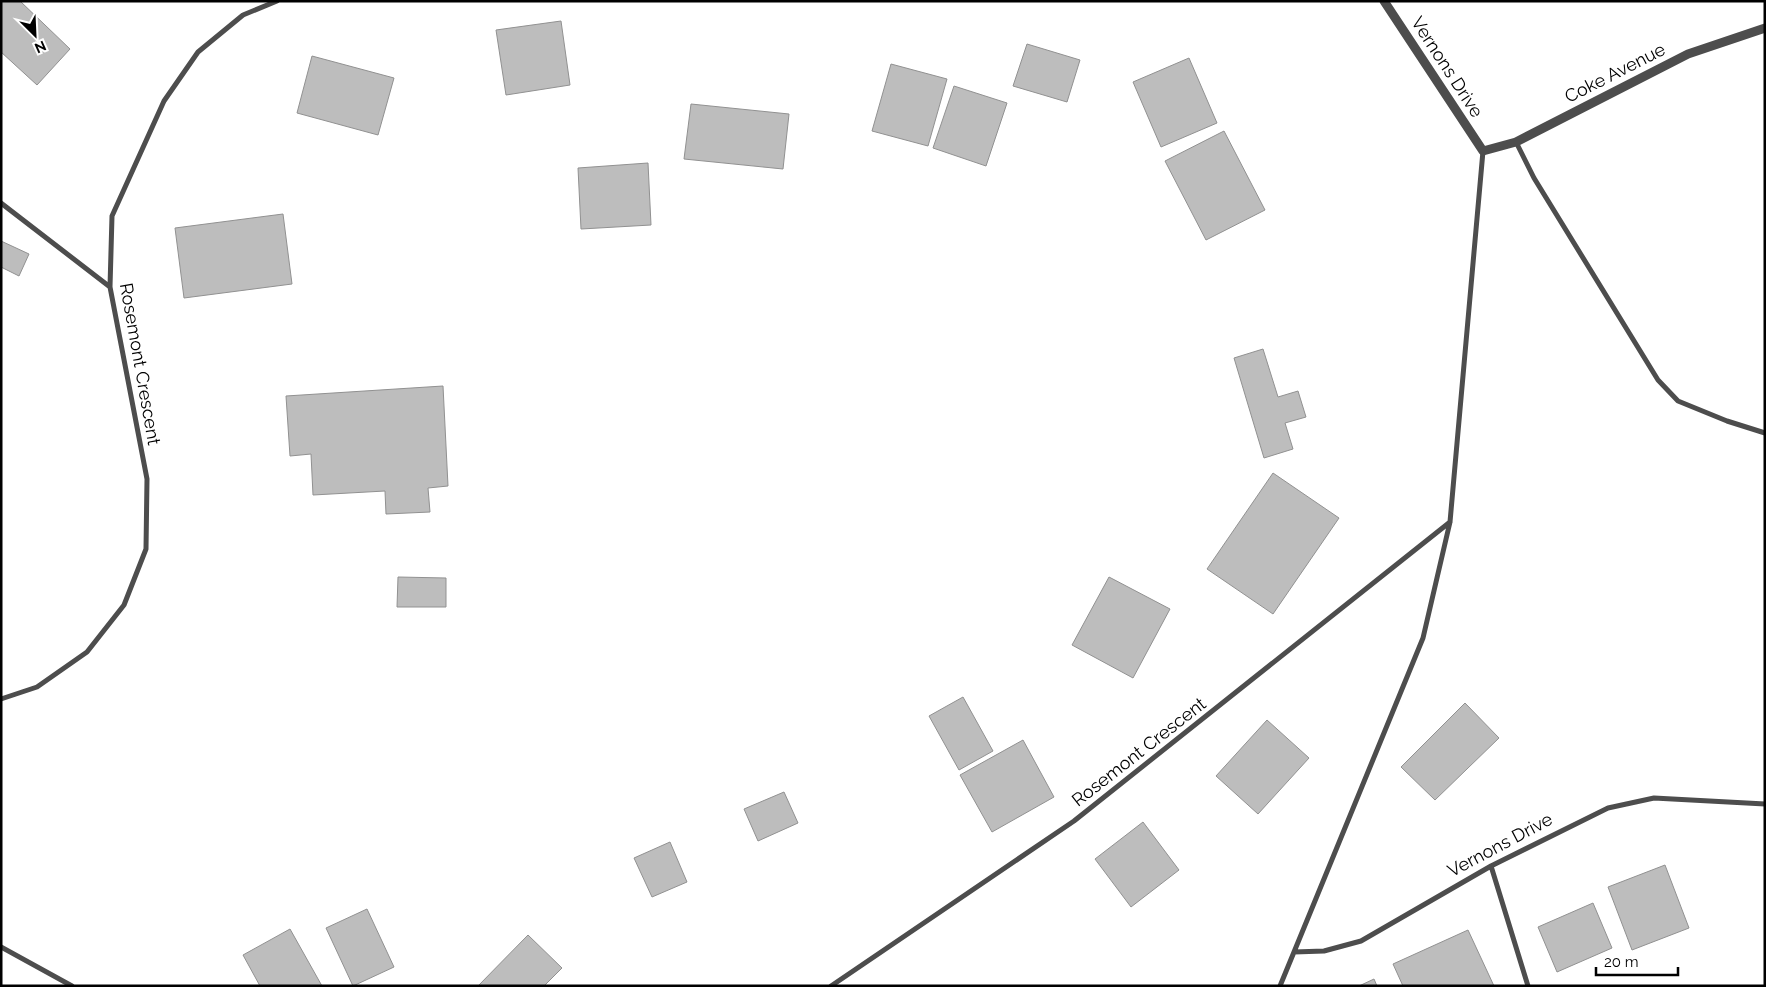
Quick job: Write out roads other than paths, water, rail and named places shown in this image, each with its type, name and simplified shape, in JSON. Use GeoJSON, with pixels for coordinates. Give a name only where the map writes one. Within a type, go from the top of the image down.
{"type":"FeatureCollection","features":[{"type":"Feature","properties":{"kind":"street","name":"Rosemont Crescent"},"geometry":{"type":"LineString","coordinates":[[1,699],[37,687],[87,652],[124,605],[146,549],[147,479],[110,288],[112,216],[164,101],[198,52],[244,15],[277,1]]}},
{"type":"Feature","properties":{"kind":"street","name":"Vernons Drive"},"geometry":{"type":"LineString","coordinates":[[1384,1],[1483,151]]}},
{"type":"Feature","properties":{"kind":"street","name":"Coke Avenue"},"geometry":{"type":"LineString","coordinates":[[1483,151],[1516,142],[1688,54],[1765,28]]}},
{"type":"Feature","properties":{"kind":"street"},"geometry":{"type":"LineString","coordinates":[[1516,142],[1534,178],[1658,380],[1678,401],[1765,433]]}},
{"type":"Feature","properties":{"kind":"street"},"geometry":{"type":"LineString","coordinates":[[1280,986],[1423,638],[1450,522],[1483,151]]}},
{"type":"Feature","properties":{"kind":"street"},"geometry":{"type":"LineString","coordinates":[[1,203],[110,288]]}},
{"type":"Feature","properties":{"kind":"street","name":"Rosemont Crescent"},"geometry":{"type":"LineString","coordinates":[[831,986],[1074,821],[1450,522]]}},
{"type":"Feature","properties":{"kind":"street","name":"Vernons Drive"},"geometry":{"type":"LineString","coordinates":[[1294,952],[1324,951],[1361,940],[1491,866],[1608,808],[1654,798],[1765,804]]}},
{"type":"Feature","properties":{"kind":"street"},"geometry":{"type":"LineString","coordinates":[[1491,866],[1528,986]]}},
{"type":"Feature","properties":{"kind":"street"},"geometry":{"type":"LineString","coordinates":[[1,947],[72,986]]}}]}
